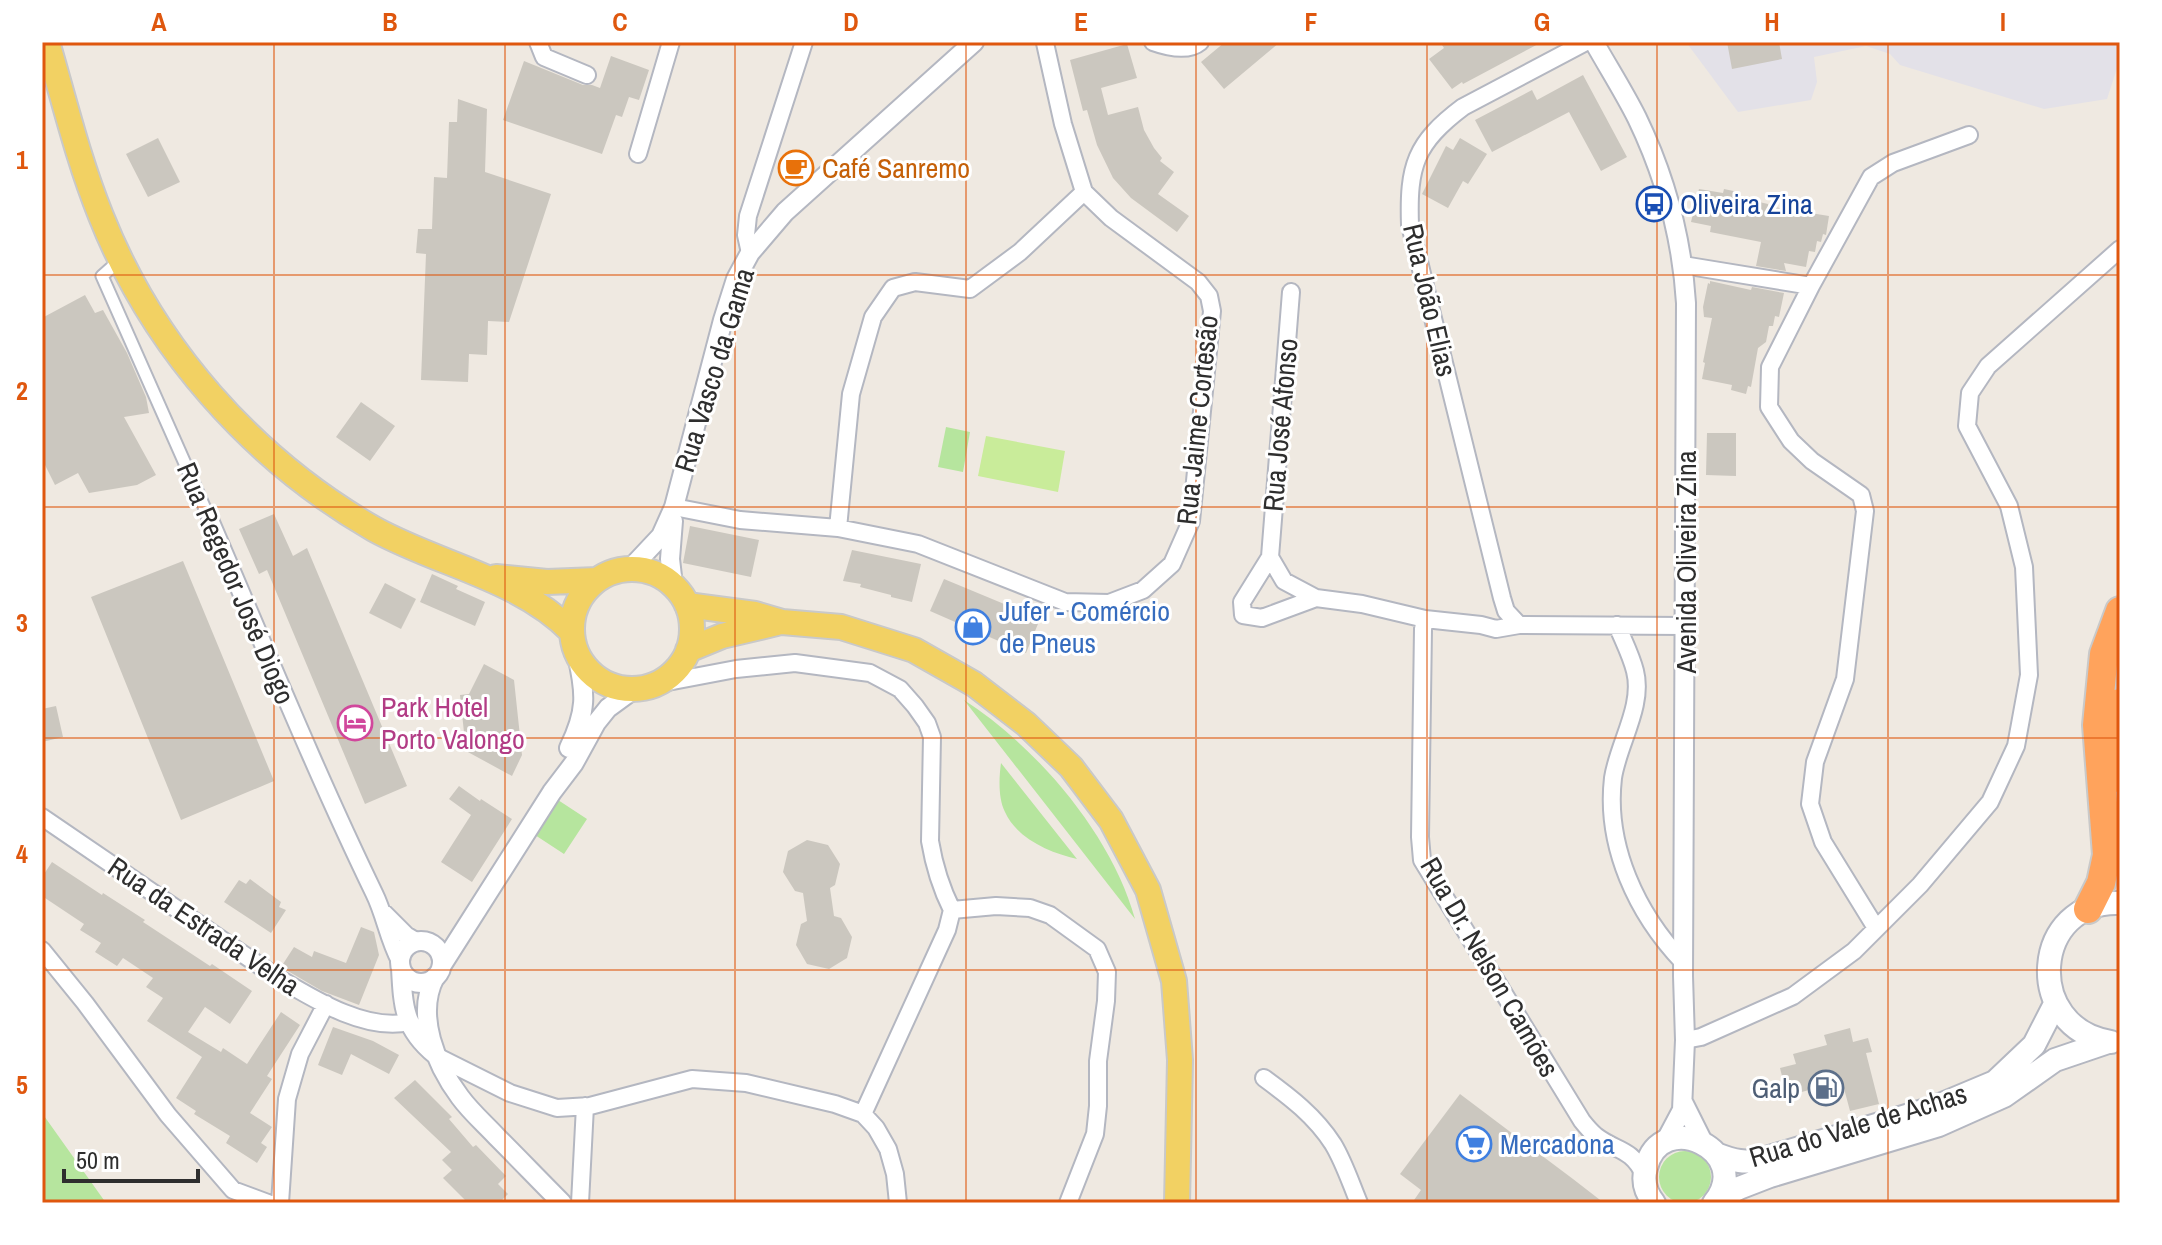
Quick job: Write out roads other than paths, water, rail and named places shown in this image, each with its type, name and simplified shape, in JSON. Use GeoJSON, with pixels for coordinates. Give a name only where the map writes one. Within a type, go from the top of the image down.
{"type":"FeatureCollection","features":[{"type":"Feature","properties":{"kind":"highway"},"geometry":{"type":"LineString","coordinates":[[2088,909],[2101,883],[2107,855],[2097,725],[2104,654],[2120,611]]}},
{"type":"Feature","properties":{"kind":"highway"},"geometry":{"type":"LineString","coordinates":[[2120,703],[2117,725],[2120,799]]}},
{"type":"Feature","properties":{"kind":"main road"},"geometry":{"type":"LineString","coordinates":[[47,42],[86,176],[120,260],[192,373],[259,445],[353,517],[392,539],[481,575],[540,605],[556,616],[575,643],[583,665],[600,680],[622,689],[646,687],[676,670],[688,650],[692,627],[680,595]]}},
{"type":"Feature","properties":{"kind":"main road"},"geometry":{"type":"LineString","coordinates":[[575,643],[576,608],[588,588],[607,574],[630,569],[653,573],[680,595],[782,622],[841,627],[914,650],[974,684],[1026,724],[1071,767],[1111,820],[1148,890],[1174,981],[1180,1060],[1177,1203]]}},
{"type":"Feature","properties":{"kind":"main road"},"geometry":{"type":"LineString","coordinates":[[481,575],[544,582],[597,580]]}},
{"type":"Feature","properties":{"kind":"main road"},"geometry":{"type":"LineString","coordinates":[[688,650],[725,634],[782,622]]}},
{"type":"Feature","properties":{"kind":"main road"},"geometry":{"type":"LineString","coordinates":[[2114,1043],[2095,1039],[2072,1026],[2055,1004],[2048,977],[2052,949],[2065,926],[2088,909],[2120,903]]}},
{"type":"Feature","properties":{"kind":"main road","name":"Rua do Vale de Achas"},"geometry":{"type":"LineString","coordinates":[[1710,1148],[1735,1161],[1748,1163],[1933,1108],[1995,1082],[2034,1045],[2055,1004]]}},
{"type":"Feature","properties":{"kind":"main road","name":"Rua do Vale de Achas"},"geometry":{"type":"LineString","coordinates":[[1716,1201],[1751,1182],[1939,1125],[2004,1096],[2055,1060],[2114,1043]]}},
{"type":"Feature","properties":{"kind":"main road"},"geometry":{"type":"LineString","coordinates":[[1914,1133],[1933,1108]]}},
{"type":"Feature","properties":{"kind":"main road"},"geometry":{"type":"LineString","coordinates":[[1660,1146],[1677,1137],[1691,1138],[1710,1148]]}},
{"type":"Feature","properties":{"kind":"main road","name":"Avenida Oliveira Zina"},"geometry":{"type":"LineString","coordinates":[[1644,1174],[1647,1161],[1660,1146]]}},
{"type":"Feature","properties":{"kind":"main road"},"geometry":{"type":"LineString","coordinates":[[1804,1147],[1832,1159]]}},
{"type":"Feature","properties":{"kind":"main road","name":"Avenida Oliveira Zina"},"geometry":{"type":"LineString","coordinates":[[1710,1148],[1721,1161],[1724,1174],[1723,1188],[1716,1201]]}},
{"type":"Feature","properties":{"kind":"main road"},"geometry":{"type":"LineString","coordinates":[[1644,1174],[1645,1187],[1654,1203]]}},
{"type":"Feature","properties":{"kind":"street"},"geometry":{"type":"LineString","coordinates":[[538,42],[544,57],[587,75]]}},
{"type":"Feature","properties":{"kind":"street"},"geometry":{"type":"LineString","coordinates":[[638,154],[671,42]]}},
{"type":"Feature","properties":{"kind":"street"},"geometry":{"type":"LineString","coordinates":[[750,253],[746,235],[748,216],[804,42]]}},
{"type":"Feature","properties":{"kind":"street","name":"Rua Vasco da Gama"},"geometry":{"type":"LineString","coordinates":[[630,569],[661,536],[674,507],[723,320],[736,279],[750,253],[785,212],[974,42]]}},
{"type":"Feature","properties":{"kind":"street"},"geometry":{"type":"LineString","coordinates":[[838,528],[851,394],[873,317],[893,288],[915,282],[970,289],[1020,252],[1084,192],[1063,124],[1044,42]]}},
{"type":"Feature","properties":{"kind":"street"},"geometry":{"type":"LineString","coordinates":[[1153,42],[1167,47],[1194,47],[1200,42]]}},
{"type":"Feature","properties":{"kind":"street","name":"Rua João Elias"},"geometry":{"type":"LineString","coordinates":[[1519,625],[1506,611],[1502,598],[1410,225],[1409,192],[1412,171],[1420,150],[1432,133],[1463,107],[1586,42]]}},
{"type":"Feature","properties":{"kind":"street","name":"Avenida Oliveira Zina"},"geometry":{"type":"LineString","coordinates":[[1594,42],[1636,117],[1659,168],[1679,240],[1686,303],[1685,1040],[1682,1110],[1660,1146]]}},
{"type":"Feature","properties":{"kind":"street"},"geometry":{"type":"LineString","coordinates":[[1876,928],[1823,842],[1810,804],[1815,762],[1845,679],[1865,511],[1861,495],[1812,461],[1791,441],[1769,407],[1770,367],[1871,177],[1893,163],[1969,135]]}},
{"type":"Feature","properties":{"kind":"street","name":"Rua Jaime Cortesão"},"geometry":{"type":"LineString","coordinates":[[674,507],[740,520],[838,528],[918,544],[1065,602],[1109,603],[1143,590],[1172,564],[1191,521],[1212,311],[1209,296],[1198,282],[1111,218],[1084,192]]}},
{"type":"Feature","properties":{"kind":"street"},"geometry":{"type":"LineString","coordinates":[[1685,1040],[1701,1037],[1793,996],[1854,951],[1920,885],[1990,802],[2016,746],[2029,675],[2024,567],[2009,506],[1967,426],[1970,393],[1988,366],[2120,249]]}},
{"type":"Feature","properties":{"kind":"street","name":"Rua Regedor José Diogo"},"geometry":{"type":"LineString","coordinates":[[120,260],[102,276],[345,835],[383,912],[400,965]]}},
{"type":"Feature","properties":{"kind":"street"},"geometry":{"type":"LineString","coordinates":[[1683,265],[1811,286]]}},
{"type":"Feature","properties":{"kind":"street","name":"Rua José Afonso"},"geometry":{"type":"LineString","coordinates":[[1291,292],[1270,557],[1242,602],[1243,615],[1262,618],[1316,598]]}},
{"type":"Feature","properties":{"kind":"street","name":"Rua Vasco da Gama"},"geometry":{"type":"LineString","coordinates":[[674,507],[670,559],[680,595]]}},
{"type":"Feature","properties":{"kind":"street","name":"Rua José Afonso"},"geometry":{"type":"LineString","coordinates":[[1270,557],[1284,581],[1316,598],[1362,604],[1425,619],[1496,629],[1519,625],[1685,626]]}},
{"type":"Feature","properties":{"kind":"street"},"geometry":{"type":"LineString","coordinates":[[1481,625],[1500,608],[1502,598]]}},
{"type":"Feature","properties":{"kind":"street","name":"Rua Dr. Nelson Camões"},"geometry":{"type":"LineString","coordinates":[[1425,619],[1421,717],[1422,860],[1582,1121],[1597,1137],[1627,1152],[1644,1174]]}},
{"type":"Feature","properties":{"kind":"street"},"geometry":{"type":"LineString","coordinates":[[1617,625],[1636,672],[1636,699],[1613,777],[1613,815],[1620,857],[1633,891],[1666,944],[1683,962]]}},
{"type":"Feature","properties":{"kind":"street"},"geometry":{"type":"LineString","coordinates":[[552,792],[582,722],[584,684],[575,643]]}},
{"type":"Feature","properties":{"kind":"street"},"geometry":{"type":"LineString","coordinates":[[406,1029],[422,1011],[439,971],[479,905],[608,708],[646,687],[736,669],[795,663],[870,673],[900,689],[927,723],[932,737],[930,841],[943,892],[952,910],[947,930],[863,1114]]}},
{"type":"Feature","properties":{"kind":"street","name":"Rua da Estrada Velha"},"geometry":{"type":"LineString","coordinates":[[42,817],[275,976],[361,1019],[406,1029]]}},
{"type":"Feature","properties":{"kind":"street"},"geometry":{"type":"LineString","coordinates":[[479,905],[444,936],[404,948],[400,965],[406,1029],[438,1057],[510,1093],[557,1108],[585,1106],[692,1079],[746,1083],[797,1094],[863,1114],[876,1128],[888,1149],[898,1203]]}},
{"type":"Feature","properties":{"kind":"street"},"geometry":{"type":"LineString","coordinates":[[952,910],[996,906],[1030,908],[1050,915],[1097,949],[1107,972],[1098,1061],[1095,1134],[1068,1203]]}},
{"type":"Feature","properties":{"kind":"street","name":"Rua Regedor José Diogo"},"geometry":{"type":"LineString","coordinates":[[383,912],[406,935],[422,942]]}},
{"type":"Feature","properties":{"kind":"street"},"geometry":{"type":"LineString","coordinates":[[400,965],[409,979],[430,981],[439,971],[439,951],[422,942]]}},
{"type":"Feature","properties":{"kind":"street"},"geometry":{"type":"LineString","coordinates":[[42,950],[168,1115],[233,1190],[268,1203]]}},
{"type":"Feature","properties":{"kind":"street"},"geometry":{"type":"LineString","coordinates":[[373,1021],[395,1010],[403,993]]}},
{"type":"Feature","properties":{"kind":"street"},"geometry":{"type":"LineString","coordinates":[[427,999],[430,1034],[438,1057],[460,1097],[562,1203]]}},
{"type":"Feature","properties":{"kind":"street"},"geometry":{"type":"LineString","coordinates":[[280,1203],[287,1099],[300,1054],[326,1004]]}},
{"type":"Feature","properties":{"kind":"street"},"geometry":{"type":"LineString","coordinates":[[1264,1078],[1301,1106],[1321,1128],[1334,1146],[1359,1203]]}},
{"type":"Feature","properties":{"kind":"street","name":"Avenida Oliveira Zina"},"geometry":{"type":"LineString","coordinates":[[1683,1102],[1710,1148]]}},
{"type":"Feature","properties":{"kind":"street"},"geometry":{"type":"LineString","coordinates":[[580,1203],[585,1106]]}},
{"type":"Feature","properties":{"kind":"street"},"geometry":{"type":"LineString","coordinates":[[1615,1146],[1640,1152],[1660,1146]]}},
{"type":"Feature","properties":{"kind":"place","name":"Café Sanremo"},"geometry":{"type":"Point","coordinates":[796,168]}},
{"type":"Feature","properties":{"kind":"place","name":"Oliveira Zina"},"geometry":{"type":"Point","coordinates":[1654,204]}},
{"type":"Feature","properties":{"kind":"place","name":"Jufer - Comércio de Pneus"},"geometry":{"type":"Point","coordinates":[973,627]}},
{"type":"Feature","properties":{"kind":"place","name":"Park Hotel Porto Valongo"},"geometry":{"type":"Point","coordinates":[355,723]}},
{"type":"Feature","properties":{"kind":"place","name":"Galp"},"geometry":{"type":"Point","coordinates":[1826,1088]}},
{"type":"Feature","properties":{"kind":"place","name":"Mercadona"},"geometry":{"type":"Point","coordinates":[1474,1144]}}]}
